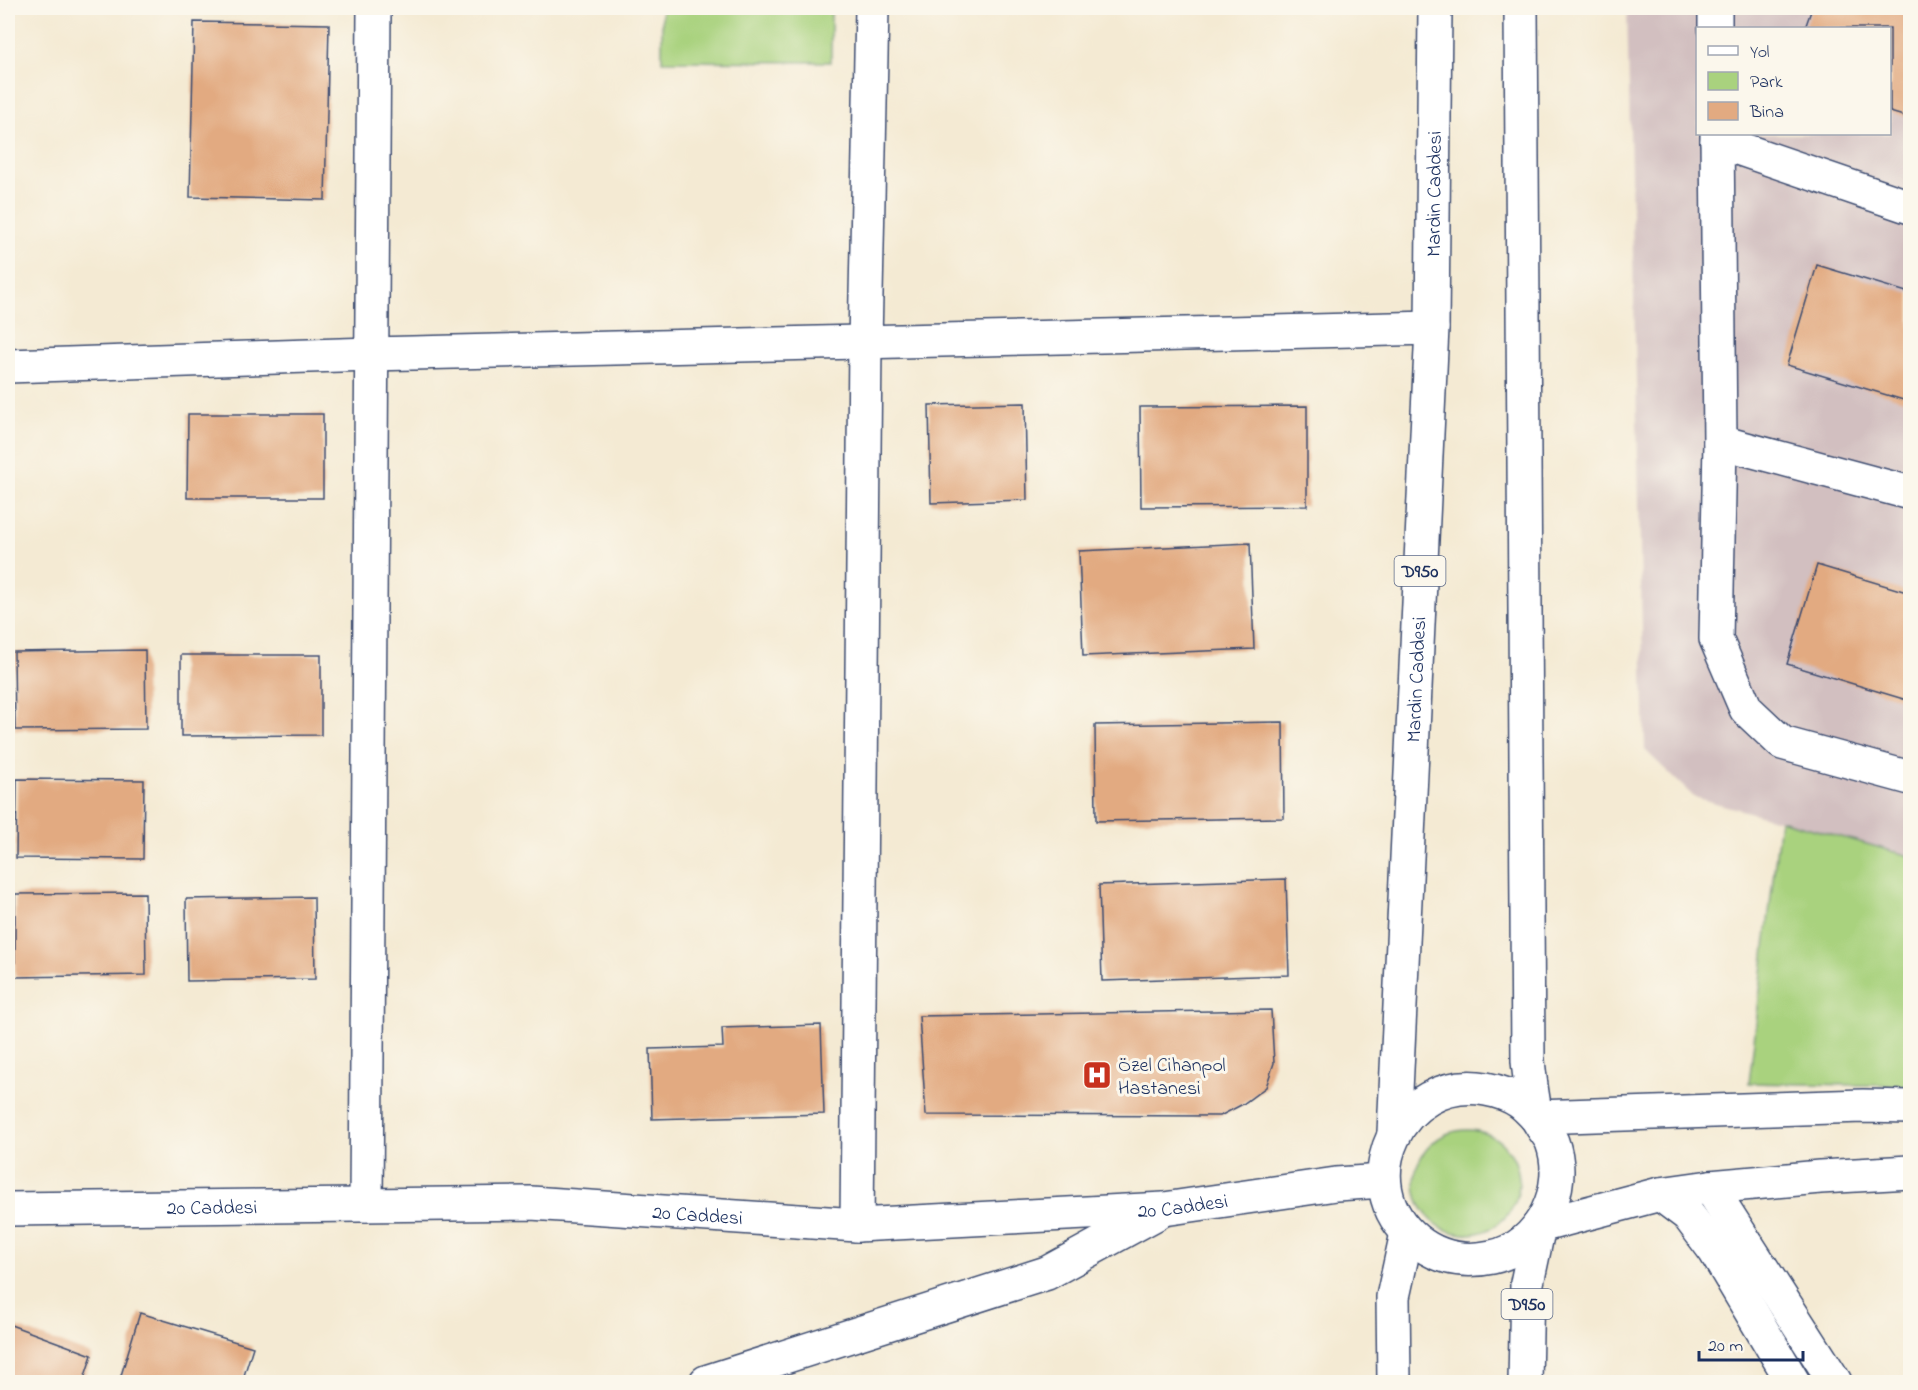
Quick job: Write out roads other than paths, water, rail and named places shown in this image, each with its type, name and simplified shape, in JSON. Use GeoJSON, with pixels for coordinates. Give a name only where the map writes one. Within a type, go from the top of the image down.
{"type":"FeatureCollection","features":[{"type":"Feature","properties":{"kind":"main road"},"geometry":{"type":"LineString","coordinates":[[366,1205],[374,8]]}},
{"type":"Feature","properties":{"kind":"main road"},"geometry":{"type":"LineString","coordinates":[[857,1225],[865,342],[872,8]]}},
{"type":"Feature","properties":{"kind":"main road","name":"Mardin Caddesi"},"geometry":{"type":"LineString","coordinates":[[1435,8],[1432,328],[1394,1133],[1386,1156],[1384,1181],[1391,1209],[1407,1233],[1426,1248],[1450,1258],[1474,1261],[1499,1255],[1521,1244],[1539,1226]]}},
{"type":"Feature","properties":{"kind":"main road","name":"Mardin Caddesi"},"geometry":{"type":"LineString","coordinates":[[1521,8],[1527,1061],[1536,1117]]}},
{"type":"Feature","properties":{"kind":"main road"},"geometry":{"type":"LineString","coordinates":[[1715,8],[1715,27]]}},
{"type":"Feature","properties":{"kind":"main road"},"geometry":{"type":"LineString","coordinates":[[1911,207],[1717,137],[1720,442],[1716,639],[1746,709],[1782,743],[1911,778]]}},
{"type":"Feature","properties":{"kind":"main road"},"geometry":{"type":"LineString","coordinates":[[8,366],[370,354],[1432,328]]}},
{"type":"Feature","properties":{"kind":"main road"},"geometry":{"type":"LineString","coordinates":[[1720,442],[1911,493]]}},
{"type":"Feature","properties":{"kind":"main road","name":"Mardin Caddesi"},"geometry":{"type":"LineString","coordinates":[[1394,1133],[1408,1114],[1427,1099],[1449,1089],[1473,1087],[1497,1091],[1518,1101],[1536,1117],[1552,1142],[1557,1171],[1553,1200],[1539,1226],[1527,1283],[1525,1383]]}},
{"type":"Feature","properties":{"kind":"main road"},"geometry":{"type":"LineString","coordinates":[[1536,1117],[1863,1106],[1911,1107]]}},
{"type":"Feature","properties":{"kind":"main road"},"geometry":{"type":"LineString","coordinates":[[1539,1226],[1660,1194],[1820,1177],[1911,1172]]}},
{"type":"Feature","properties":{"kind":"main road","name":"20 Caddesi"},"geometry":{"type":"LineString","coordinates":[[8,1209],[531,1203],[857,1225],[1164,1209],[1336,1184],[1384,1181]]}},
{"type":"Feature","properties":{"kind":"main road"},"geometry":{"type":"LineString","coordinates":[[1710,1187],[1835,1383]]}},
{"type":"Feature","properties":{"kind":"main road"},"geometry":{"type":"LineString","coordinates":[[1660,1194],[1688,1215],[1715,1251],[1793,1383]]}},
{"type":"Feature","properties":{"kind":"main road"},"geometry":{"type":"LineString","coordinates":[[706,1383],[1047,1273],[1164,1209]]}},
{"type":"Feature","properties":{"kind":"main road"},"geometry":{"type":"LineString","coordinates":[[1394,1383],[1393,1297],[1407,1233]]}},
{"type":"Feature","properties":{"kind":"place","name":"Özel Cihanpol Hastanesi"},"geometry":{"type":"Point","coordinates":[1097,1075]}}]}
